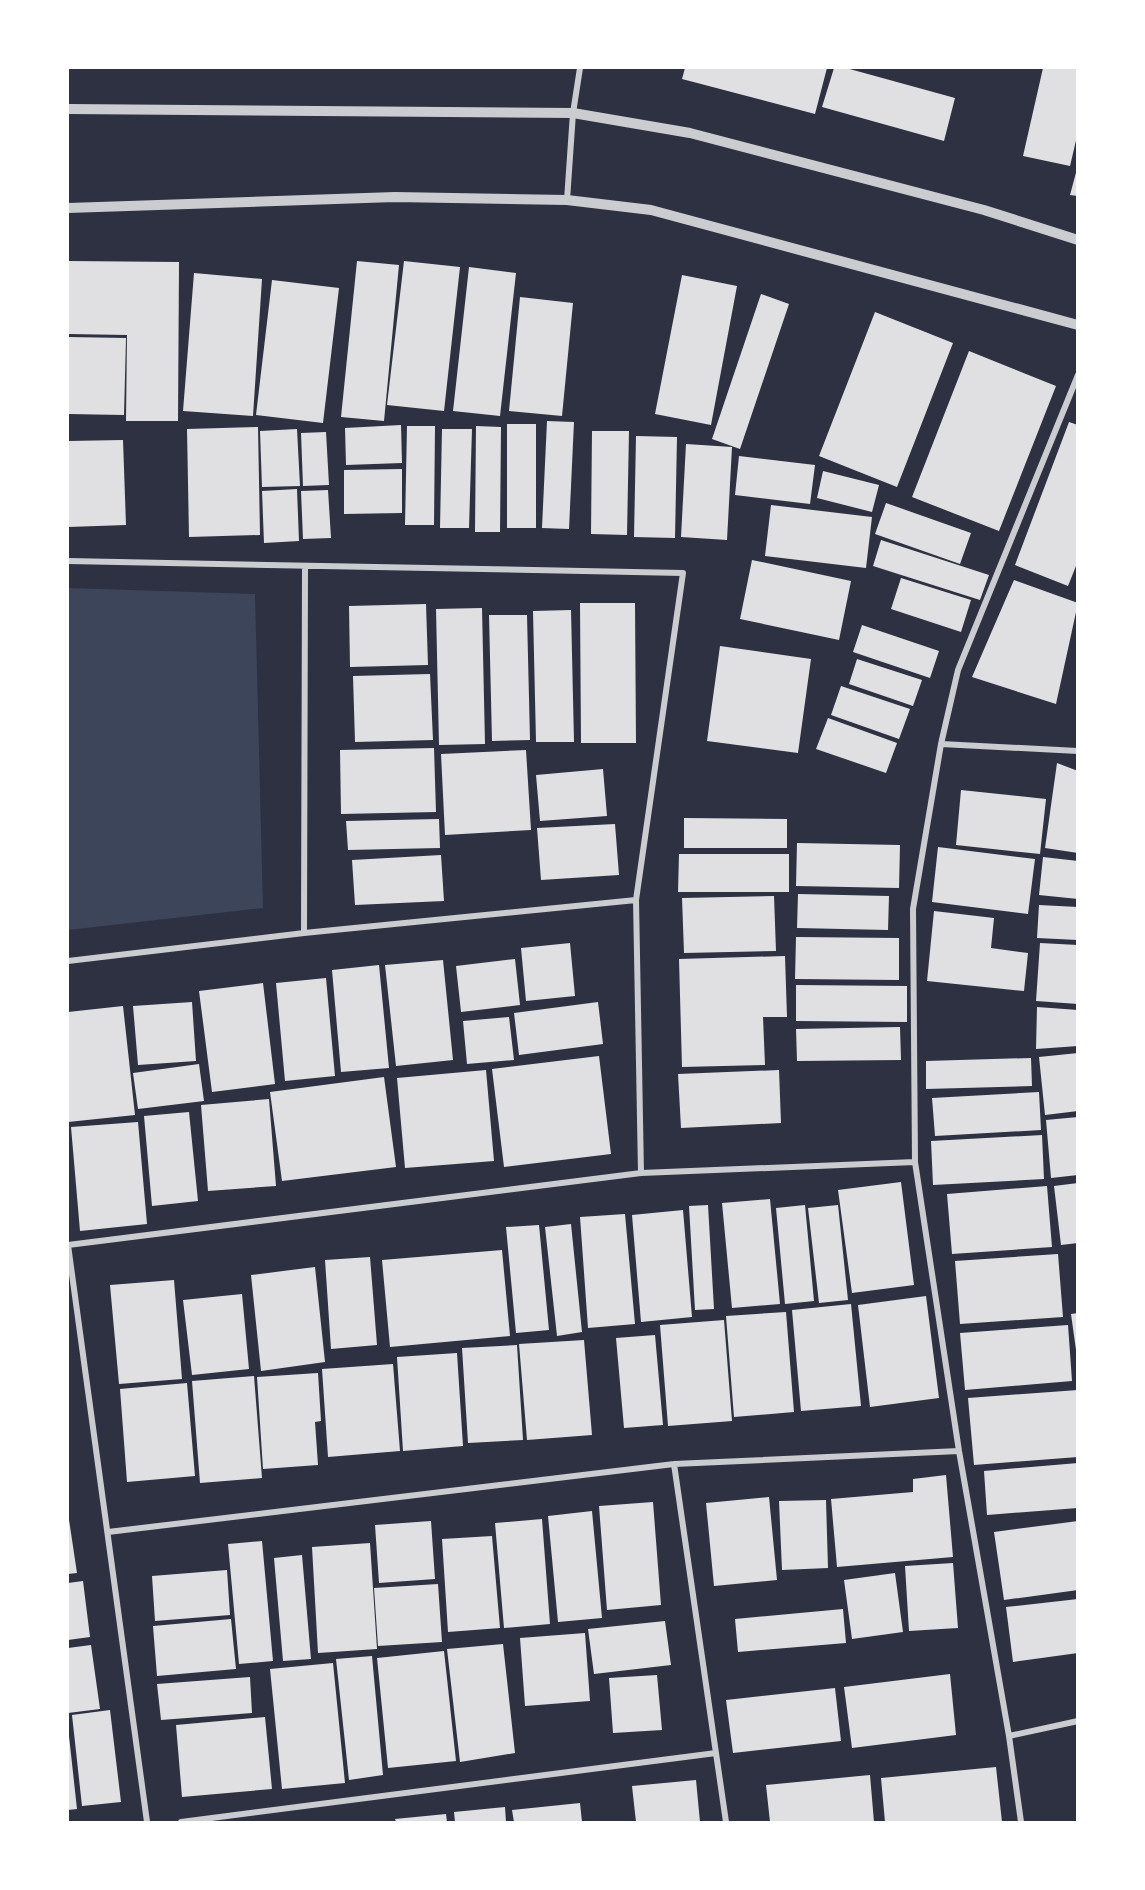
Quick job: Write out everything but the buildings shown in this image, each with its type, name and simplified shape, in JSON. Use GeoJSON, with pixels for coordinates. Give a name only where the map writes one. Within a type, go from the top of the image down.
{"type":"FeatureCollection","features":[{"type":"Feature","properties":{"kind":"street"},"geometry":{"type":"LineString","coordinates":[[567,200],[573,113],[580,68]]}},
{"type":"Feature","properties":{"kind":"street"},"geometry":{"type":"LineString","coordinates":[[68,109],[573,113],[690,133],[984,210],[1077,240]]}},
{"type":"Feature","properties":{"kind":"street"},"geometry":{"type":"LineString","coordinates":[[68,208],[395,197],[567,200],[651,210],[1077,325]]}},
{"type":"Feature","properties":{"kind":"street"},"geometry":{"type":"LineString","coordinates":[[1021,1822],[1009,1736],[959,1451],[915,1162],[913,909],[941,744],[958,670],[1077,375]]}},
{"type":"Feature","properties":{"kind":"street"},"geometry":{"type":"LineString","coordinates":[[68,561],[683,573],[636,900],[641,1173]]}},
{"type":"Feature","properties":{"kind":"street"},"geometry":{"type":"LineString","coordinates":[[304,933],[305,566]]}},
{"type":"Feature","properties":{"kind":"street"},"geometry":{"type":"LineString","coordinates":[[941,744],[1077,751]]}},
{"type":"Feature","properties":{"kind":"street"},"geometry":{"type":"LineString","coordinates":[[68,961],[304,933],[636,900]]}},
{"type":"Feature","properties":{"kind":"street"},"geometry":{"type":"LineString","coordinates":[[147,1822],[68,1245],[641,1173],[915,1162]]}},
{"type":"Feature","properties":{"kind":"street"},"geometry":{"type":"LineString","coordinates":[[108,1532],[674,1464],[959,1451]]}},
{"type":"Feature","properties":{"kind":"street"},"geometry":{"type":"LineString","coordinates":[[674,1464],[726,1822]]}},
{"type":"Feature","properties":{"kind":"street"},"geometry":{"type":"LineString","coordinates":[[1009,1736],[1077,1721]]}},
{"type":"Feature","properties":{"kind":"street"},"geometry":{"type":"LineString","coordinates":[[181,1822],[716,1753]]}},
{"type":"Feature","properties":{"kind":"shaded area"},"geometry":{"type":"Polygon","coordinates":[[[68,588],[255,594],[263,908],[68,930],[68,588]]]}}]}
